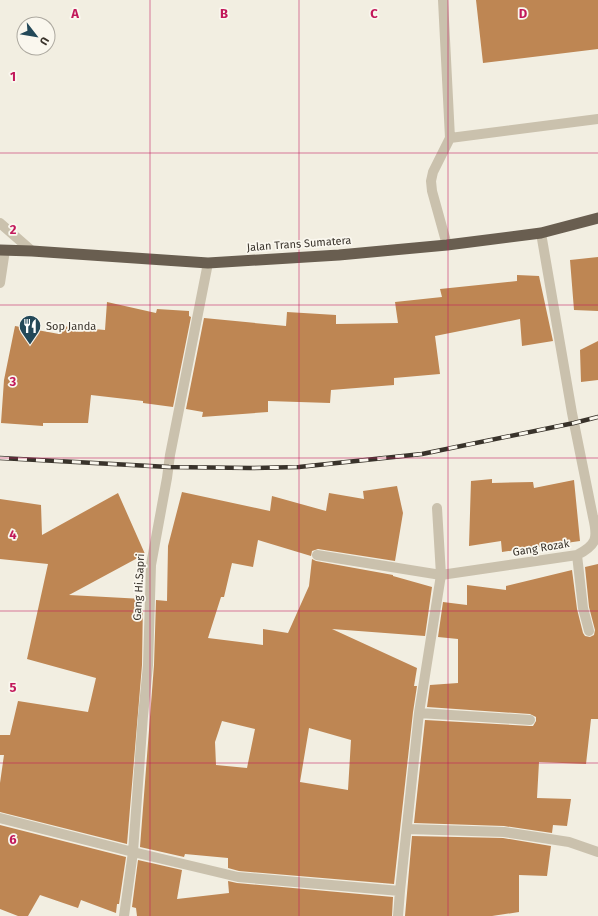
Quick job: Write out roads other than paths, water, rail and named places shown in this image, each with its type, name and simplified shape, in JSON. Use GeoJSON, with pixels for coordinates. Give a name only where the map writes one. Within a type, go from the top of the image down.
{"type":"FeatureCollection","features":[{"type":"Feature","properties":{"kind":"highway","name":"Jalan Trans Sumatera"},"geometry":{"type":"LineString","coordinates":[[3,250],[208,263],[339,255],[447,245],[541,233],[598,218]]}},
{"type":"Feature","properties":{"kind":"street"},"geometry":{"type":"LineString","coordinates":[[443,0],[450,138],[433,172],[432,191],[447,245]]}},
{"type":"Feature","properties":{"kind":"street"},"geometry":{"type":"LineString","coordinates":[[450,138],[598,119]]}},
{"type":"Feature","properties":{"kind":"street"},"geometry":{"type":"LineString","coordinates":[[0,223],[32,251]]}},
{"type":"Feature","properties":{"kind":"street","name":"Gang Rozak"},"geometry":{"type":"LineString","coordinates":[[317,555],[441,576],[578,555],[590,549],[598,530],[596,517],[572,413],[541,233]]}},
{"type":"Feature","properties":{"kind":"street"},"geometry":{"type":"LineString","coordinates":[[0,284],[3,250]]}},
{"type":"Feature","properties":{"kind":"street","name":"Gang Hi.Sapri"},"geometry":{"type":"LineString","coordinates":[[124,916],[133,852],[148,665],[151,565],[170,455],[208,263]]}},
{"type":"Feature","properties":{"kind":"street"},"geometry":{"type":"LineString","coordinates":[[398,916],[419,713],[441,576],[437,508]]}},
{"type":"Feature","properties":{"kind":"street"},"geometry":{"type":"LineString","coordinates":[[578,555],[583,608],[589,631]]}},
{"type":"Feature","properties":{"kind":"street"},"geometry":{"type":"LineString","coordinates":[[419,713],[530,720]]}},
{"type":"Feature","properties":{"kind":"street"},"geometry":{"type":"LineString","coordinates":[[0,818],[238,877],[400,890]]}},
{"type":"Feature","properties":{"kind":"street"},"geometry":{"type":"LineString","coordinates":[[407,829],[504,832],[569,842],[598,852]]}},
{"type":"Feature","properties":{"kind":"railway"},"geometry":{"type":"LineString","coordinates":[[0,458],[169,467],[299,467],[422,454],[598,417]]}},
{"type":"Feature","properties":{"kind":"place","name":"Sop Janda"},"geometry":{"type":"Point","coordinates":[30,346]}}]}
